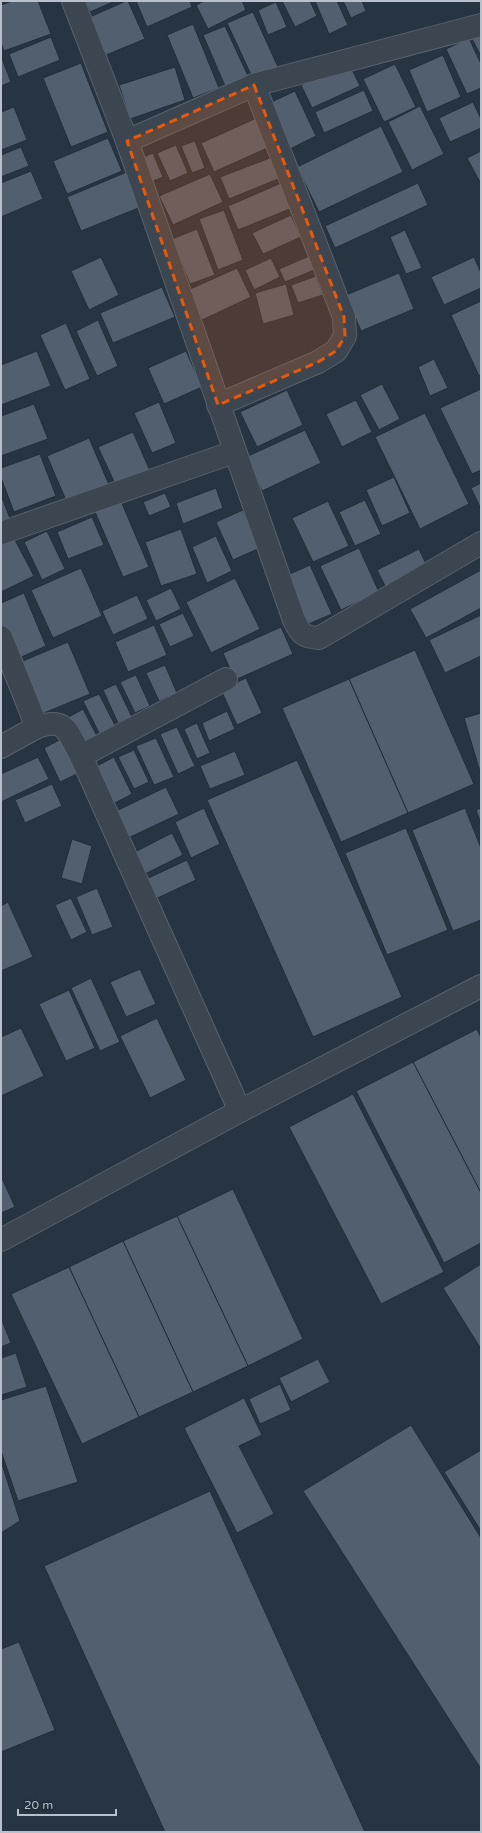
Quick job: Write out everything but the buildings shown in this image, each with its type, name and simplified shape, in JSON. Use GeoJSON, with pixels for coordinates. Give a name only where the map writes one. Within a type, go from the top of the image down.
{"type":"FeatureCollection","features":[{"type":"Feature","properties":{"kind":"street"},"geometry":{"type":"LineString","coordinates":[[74,1],[128,141],[234,452],[294,620],[299,630],[307,637],[319,638],[481,543]]}},
{"type":"Feature","properties":{"kind":"street"},"geometry":{"type":"LineString","coordinates":[[128,141],[254,85],[481,25]]}},
{"type":"Feature","properties":{"kind":"street"},"geometry":{"type":"LineString","coordinates":[[218,405],[318,362],[336,351],[345,336],[344,317],[254,85]]}},
{"type":"Feature","properties":{"kind":"street"},"geometry":{"type":"LineString","coordinates":[[1,533],[234,452]]}},
{"type":"Feature","properties":{"kind":"street"},"geometry":{"type":"LineString","coordinates":[[1,637],[37,728]]}},
{"type":"Feature","properties":{"kind":"street"},"geometry":{"type":"LineString","coordinates":[[81,756],[226,679]]}},
{"type":"Feature","properties":{"kind":"street"},"geometry":{"type":"LineString","coordinates":[[1,748],[37,728],[50,723],[57,723],[66,730],[81,756],[240,1111]]}},
{"type":"Feature","properties":{"kind":"street"},"geometry":{"type":"LineString","coordinates":[[1,1240],[240,1111],[481,986]]}},
{"type":"Feature","properties":{"kind":"highlighted area"},"geometry":{"type":"Polygon","coordinates":[[[254,85],[344,317],[345,336],[336,351],[318,362],[218,405],[127,141],[254,85]]]}}]}
